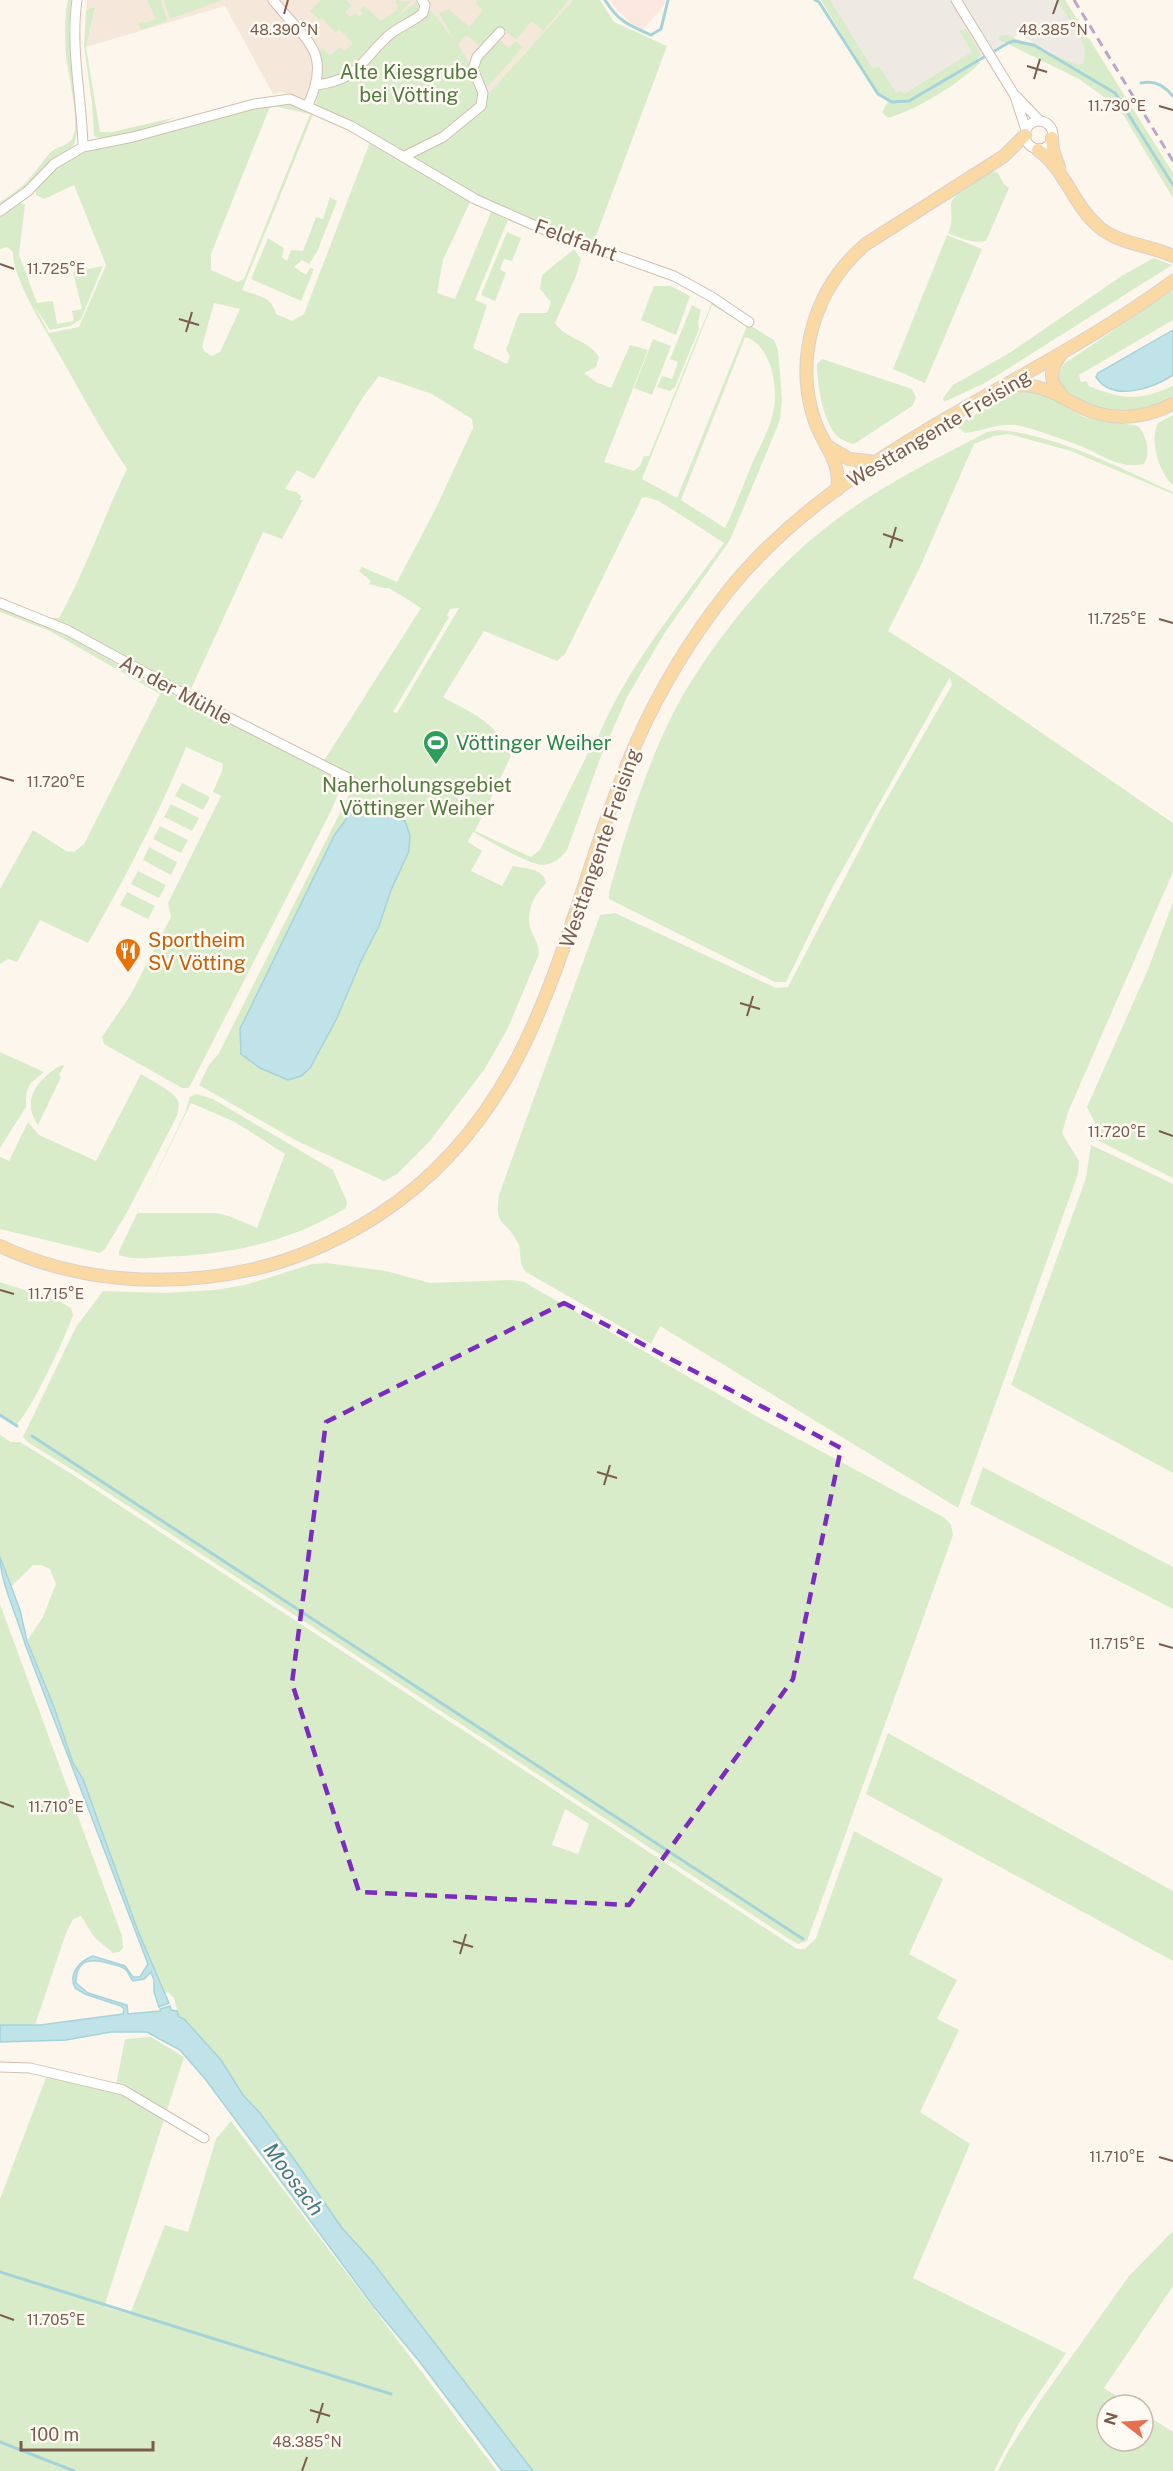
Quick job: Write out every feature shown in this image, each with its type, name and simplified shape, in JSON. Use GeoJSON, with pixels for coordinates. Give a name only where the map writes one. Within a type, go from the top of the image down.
{"type":"FeatureCollection","features":[{"type":"Feature","properties":{"kind":"main road"},"geometry":{"type":"LineString","coordinates":[[837,490],[837,466],[811,409],[807,376],[814,318],[825,290],[849,258],[866,244],[1004,156],[1025,132]]}},
{"type":"Feature","properties":{"kind":"main road"},"geometry":{"type":"LineString","coordinates":[[1052,138],[1053,150],[1061,174],[1086,213],[1104,231],[1126,241],[1173,256]]}},
{"type":"Feature","properties":{"kind":"main road"},"geometry":{"type":"LineString","coordinates":[[1004,156],[1034,149],[1061,174]]}},
{"type":"Feature","properties":{"kind":"main road","name":"Westtangente Freising"},"geometry":{"type":"LineString","coordinates":[[0,1246],[32,1259],[100,1276],[164,1280],[223,1275],[268,1266],[321,1247],[389,1208],[430,1176],[484,1114],[527,1041],[566,945],[622,778],[653,706],[689,645],[731,588],[778,539],[837,490],[928,429],[1062,353],[1173,281]]}},
{"type":"Feature","properties":{"kind":"main road"},"geometry":{"type":"LineString","coordinates":[[1062,353],[1053,368],[1051,377],[1054,386],[1063,396]]}},
{"type":"Feature","properties":{"kind":"main road"},"geometry":{"type":"LineString","coordinates":[[1008,385],[1040,387],[1063,396],[1085,410],[1125,417],[1147,414],[1173,404]]}},
{"type":"Feature","properties":{"kind":"main road"},"geometry":{"type":"LineString","coordinates":[[827,446],[849,459],[878,462]]}},
{"type":"Feature","properties":{"kind":"street"},"geometry":{"type":"LineString","coordinates":[[77,0],[74,32],[83,147]]}},
{"type":"Feature","properties":{"kind":"street"},"geometry":{"type":"LineString","coordinates":[[273,0],[315,51],[319,71],[317,85],[308,105]]}},
{"type":"Feature","properties":{"kind":"street"},"geometry":{"type":"LineString","coordinates":[[317,85],[331,83],[353,74],[389,35],[423,13],[425,5],[422,0]]}},
{"type":"Feature","properties":{"kind":"street"},"geometry":{"type":"LineString","coordinates":[[956,0],[1015,96],[1040,121],[1050,127],[1052,138],[1046,148],[1034,149],[1026,142],[1015,96]]}},
{"type":"Feature","properties":{"kind":"street"},"geometry":{"type":"LineString","coordinates":[[403,156],[443,137],[482,106],[483,93],[473,69],[477,57],[500,32]]}},
{"type":"Feature","properties":{"kind":"street","name":"Feldfahrt"},"geometry":{"type":"LineString","coordinates":[[0,211],[28,191],[54,164],[83,147],[281,99],[290,99],[351,126],[459,191],[576,242],[674,276],[712,297],[749,322]]}},
{"type":"Feature","properties":{"kind":"street"},"geometry":{"type":"LineString","coordinates":[[1025,132],[1032,123],[1040,121]]}},
{"type":"Feature","properties":{"kind":"street","name":"An der Mühle"},"geometry":{"type":"LineString","coordinates":[[0,603],[67,630],[140,672],[350,779]]}},
{"type":"Feature","properties":{"kind":"street"},"geometry":{"type":"LineString","coordinates":[[0,2067],[30,2068],[123,2091],[204,2138]]}},
{"type":"Feature","properties":{"kind":"highlighted area"},"geometry":{"type":"Polygon","coordinates":[[[564,1303],[841,1448],[793,1679],[629,1905],[359,1892],[292,1683],[326,1422],[564,1303]]]}},
{"type":"Feature","properties":{"kind":"shaded area"},"geometry":{"type":"Polygon","coordinates":[[[87,0],[573,0],[487,95],[316,98],[317,104],[282,92],[273,94],[225,6],[86,47],[95,9],[86,10],[87,0]]]}},
{"type":"Feature","properties":{"kind":"shaded area"},"geometry":{"type":"Polygon","coordinates":[[[610,0],[665,0],[664,5],[641,32],[618,11],[610,0]]]}},
{"type":"Feature","properties":{"kind":"shaded area"},"geometry":{"type":"Polygon","coordinates":[[[821,0],[1065,0],[1115,82],[1108,86],[1019,34],[907,100],[890,100],[878,93],[821,0]]]}},
{"type":"Feature","properties":{"kind":"green space"},"geometry":{"type":"Polygon","coordinates":[[[68,0],[72,0],[69,32],[77,107],[78,126],[75,142],[72,147],[50,162],[25,190],[0,206],[0,202],[23,185],[54,149],[67,144],[72,139],[75,111],[65,42],[68,0]]]}},
{"type":"Feature","properties":{"kind":"green space"},"geometry":{"type":"Polygon","coordinates":[[[147,0],[161,0],[167,21],[140,30],[138,23],[156,19],[147,0]]]}},
{"type":"Feature","properties":{"kind":"green space"},"geometry":{"type":"Polygon","coordinates":[[[164,0],[222,0],[170,19],[164,0]]]}},
{"type":"Feature","properties":{"kind":"green space","name":"Alte Kiesgrube bei Vötting"},"geometry":{"type":"Polygon","coordinates":[[[321,0],[347,0],[352,6],[345,12],[350,17],[355,13],[360,16],[363,13],[360,10],[364,6],[381,21],[396,11],[398,5],[395,2],[397,0],[406,2],[412,0],[395,19],[416,2],[419,7],[416,14],[432,11],[454,40],[439,13],[448,9],[470,27],[483,10],[476,4],[477,0],[569,0],[543,31],[532,21],[516,40],[501,27],[483,48],[466,35],[458,44],[475,74],[477,61],[497,38],[509,48],[515,41],[523,47],[485,90],[488,94],[573,0],[600,0],[614,22],[667,46],[593,244],[546,228],[469,194],[316,106],[321,63],[328,61],[321,62],[319,52],[323,48],[330,56],[340,47],[344,51],[353,44],[339,29],[335,32],[322,18],[319,20],[310,11],[321,0]]]}},
{"type":"Feature","properties":{"kind":"green space"},"geometry":{"type":"Polygon","coordinates":[[[821,0],[830,0],[873,69],[879,66],[896,93],[901,90],[904,94],[972,52],[959,31],[966,29],[981,55],[977,58],[980,63],[937,95],[912,109],[888,118],[882,112],[889,100],[878,93],[821,0]]]}},
{"type":"Feature","properties":{"kind":"green space"},"geometry":{"type":"Polygon","coordinates":[[[1056,0],[1065,0],[1173,173],[1173,198],[1124,116],[1111,102],[1079,79],[998,39],[999,36],[1007,35],[1078,65],[1083,63],[1085,55],[1081,39],[1056,0]]]}},
{"type":"Feature","properties":{"kind":"green space"},"geometry":{"type":"Polygon","coordinates":[[[95,8],[86,47],[100,132],[112,132],[177,117],[123,136],[102,138],[94,136],[84,46],[86,10],[95,8]]]}},
{"type":"Feature","properties":{"kind":"green space","name":"Naherholungsgebiet Vöttinger Weiher"},"geometry":{"type":"Polygon","coordinates":[[[275,102],[298,104],[314,112],[242,290],[267,300],[276,314],[292,321],[304,314],[370,142],[470,202],[443,260],[437,293],[455,299],[491,212],[508,220],[475,300],[487,305],[473,348],[507,364],[510,356],[506,350],[518,316],[520,313],[547,313],[551,302],[540,289],[542,275],[574,249],[581,259],[555,323],[565,333],[595,351],[599,357],[596,367],[584,373],[596,382],[611,388],[630,345],[648,350],[604,462],[634,471],[640,466],[644,456],[649,456],[712,302],[774,340],[778,350],[782,399],[780,419],[730,540],[664,634],[627,697],[601,756],[567,850],[556,860],[543,865],[519,857],[473,832],[468,842],[482,851],[471,871],[502,886],[513,866],[537,871],[544,878],[546,883],[535,897],[529,914],[530,927],[539,954],[507,1030],[484,1070],[429,1142],[397,1174],[384,1181],[295,1140],[199,1085],[209,1065],[219,1053],[351,791],[353,782],[350,777],[134,663],[67,624],[27,611],[0,599],[0,597],[49,618],[59,618],[78,581],[127,469],[90,410],[29,301],[17,274],[13,252],[7,247],[0,249],[0,216],[18,203],[25,204],[19,255],[37,303],[53,301],[57,324],[74,321],[72,311],[82,309],[73,272],[103,266],[81,319],[70,326],[50,330],[34,305],[49,333],[79,327],[106,265],[74,185],[44,199],[36,195],[36,189],[55,169],[79,154],[275,102]],[[273,106],[269,109],[211,254],[211,270],[238,282],[244,279],[310,114],[273,106]],[[214,303],[202,347],[212,356],[220,352],[240,309],[214,303]],[[712,305],[642,479],[677,498],[747,326],[712,305]],[[745,337],[681,500],[725,528],[766,433],[775,403],[774,381],[767,358],[762,349],[745,337]],[[379,376],[363,397],[314,479],[297,470],[285,489],[296,492],[301,496],[300,500],[303,500],[282,539],[263,532],[190,691],[325,759],[421,608],[389,588],[369,584],[371,581],[359,571],[362,567],[397,582],[435,510],[473,428],[472,419],[432,394],[379,376]],[[642,498],[565,654],[557,661],[484,631],[443,697],[483,720],[505,744],[511,756],[475,831],[531,857],[540,850],[592,745],[595,745],[607,717],[636,665],[724,543],[659,501],[642,498]],[[459,608],[450,609],[447,616],[449,617],[393,712],[397,713],[459,608]]]}},
{"type":"Feature","properties":{"kind":"green space"},"geometry":{"type":"Polygon","coordinates":[[[994,171],[1009,188],[986,241],[971,241],[948,233],[952,201],[968,186],[994,171]]]}},
{"type":"Feature","properties":{"kind":"green space"},"geometry":{"type":"Polygon","coordinates":[[[330,197],[337,201],[317,252],[309,264],[302,260],[294,267],[306,275],[310,268],[314,269],[301,301],[251,279],[268,238],[284,248],[282,257],[287,261],[291,250],[303,251],[316,217],[323,219],[330,197]]]}},
{"type":"Feature","properties":{"kind":"green space"},"geometry":{"type":"Polygon","coordinates":[[[507,232],[521,238],[512,261],[504,259],[500,269],[506,273],[495,301],[481,295],[507,232]]]}},
{"type":"Feature","properties":{"kind":"green space"},"geometry":{"type":"Polygon","coordinates":[[[947,235],[982,249],[925,383],[893,369],[947,235]]]}},
{"type":"Feature","properties":{"kind":"green space"},"geometry":{"type":"Polygon","coordinates":[[[1154,258],[1172,265],[985,383],[944,402],[943,398],[953,385],[1011,352],[1123,275],[1154,258]]]}},
{"type":"Feature","properties":{"kind":"green space"},"geometry":{"type":"Polygon","coordinates":[[[654,286],[671,286],[690,296],[676,335],[641,320],[654,286]]]}},
{"type":"Feature","properties":{"kind":"green space"},"geometry":{"type":"Polygon","coordinates":[[[1173,290],[1173,320],[1079,375],[1081,382],[1086,381],[1089,386],[1112,394],[1140,396],[1173,386],[1173,397],[1146,409],[1118,412],[1085,404],[1067,392],[1058,374],[1064,364],[1173,290]]]}},
{"type":"Feature","properties":{"kind":"green space"},"geometry":{"type":"Polygon","coordinates":[[[692,305],[701,310],[699,329],[675,387],[670,391],[657,387],[662,376],[672,379],[678,362],[670,359],[692,305]]]}},
{"type":"Feature","properties":{"kind":"green space"},"geometry":{"type":"Polygon","coordinates":[[[653,339],[671,346],[652,395],[634,388],[653,339]]]}},
{"type":"Feature","properties":{"kind":"green space"},"geometry":{"type":"Polygon","coordinates":[[[822,359],[912,389],[916,398],[912,406],[854,444],[841,439],[830,425],[822,404],[817,364],[822,359]]]}},
{"type":"Feature","properties":{"kind":"green space"},"geometry":{"type":"Polygon","coordinates":[[[1025,390],[1049,396],[1084,417],[1138,426],[1147,445],[1144,464],[1118,463],[1078,445],[1016,425],[1003,425],[965,433],[956,425],[1015,393],[1025,390]]]}},
{"type":"Feature","properties":{"kind":"green space"},"geometry":{"type":"Polygon","coordinates":[[[1173,415],[1173,485],[1163,473],[1157,456],[1155,430],[1158,423],[1173,415]]]}},
{"type":"Feature","properties":{"kind":"green space"},"geometry":{"type":"Polygon","coordinates":[[[998,430],[1020,433],[1065,445],[1173,492],[1173,494],[1071,451],[1009,434],[994,436],[974,444],[920,567],[888,631],[956,674],[1173,823],[1173,872],[1068,1112],[1062,1133],[1079,1161],[1078,1174],[958,1508],[660,1326],[651,1344],[526,1272],[523,1268],[519,1245],[499,1218],[498,1205],[499,1195],[600,915],[615,913],[776,988],[788,987],[877,816],[952,685],[950,677],[831,890],[786,982],[775,982],[609,899],[616,867],[642,786],[676,708],[704,662],[737,616],[794,555],[837,519],[873,494],[987,432],[998,430]]]}},
{"type":"Feature","properties":{"kind":"green space"},"geometry":{"type":"Polygon","coordinates":[[[0,606],[61,631],[151,684],[339,778],[340,789],[331,811],[189,1088],[182,1088],[104,1044],[102,1037],[130,996],[171,917],[168,903],[221,796],[213,792],[223,764],[186,747],[140,846],[88,943],[40,920],[17,962],[8,959],[0,964],[0,889],[33,830],[66,851],[74,852],[84,844],[160,694],[50,631],[0,612],[0,606]]]}},
{"type":"Feature","properties":{"kind":"green space"},"geometry":{"type":"Polygon","coordinates":[[[182,783],[210,797],[203,810],[175,796],[182,783]]]}},
{"type":"Feature","properties":{"kind":"green space"},"geometry":{"type":"Polygon","coordinates":[[[171,804],[199,818],[192,831],[164,817],[171,804]]]}},
{"type":"Feature","properties":{"kind":"green space"},"geometry":{"type":"Polygon","coordinates":[[[160,826],[188,840],[181,853],[153,839],[160,826]]]}},
{"type":"Feature","properties":{"kind":"green space"},"geometry":{"type":"Polygon","coordinates":[[[149,847],[177,862],[171,875],[143,860],[149,847]]]}},
{"type":"Feature","properties":{"kind":"green space"},"geometry":{"type":"Polygon","coordinates":[[[138,871],[166,885],[159,898],[131,884],[138,871]]]}},
{"type":"Feature","properties":{"kind":"green space"},"geometry":{"type":"Polygon","coordinates":[[[127,892],[155,906],[148,919],[120,905],[127,892]]]}},
{"type":"Feature","properties":{"kind":"green space"},"geometry":{"type":"Polygon","coordinates":[[[1173,902],[1173,1178],[1093,1138],[1095,1123],[1087,1107],[1149,967],[1173,902]]]}},
{"type":"Feature","properties":{"kind":"green space"},"geometry":{"type":"Polygon","coordinates":[[[0,1052],[44,1072],[30,1084],[26,1094],[26,1107],[0,1148],[0,1052]]]}},
{"type":"Feature","properties":{"kind":"green space"},"geometry":{"type":"Polygon","coordinates":[[[62,1065],[64,1066],[59,1075],[61,1077],[38,1125],[31,1107],[35,1090],[46,1076],[62,1065]]]}},
{"type":"Feature","properties":{"kind":"green space"},"geometry":{"type":"Polygon","coordinates":[[[141,1074],[175,1096],[179,1106],[178,1111],[126,1214],[105,1249],[100,1253],[0,1229],[0,1157],[9,1161],[28,1122],[39,1135],[96,1161],[141,1074]]]}},
{"type":"Feature","properties":{"kind":"green space"},"geometry":{"type":"Polygon","coordinates":[[[196,1094],[213,1099],[333,1170],[347,1202],[346,1208],[302,1230],[233,1250],[145,1258],[129,1258],[119,1255],[137,1213],[216,1213],[257,1228],[285,1154],[235,1122],[191,1103],[144,1199],[185,1113],[190,1097],[196,1094]]]}},
{"type":"Feature","properties":{"kind":"green space"},"geometry":{"type":"Polygon","coordinates":[[[1091,1145],[1173,1184],[1173,1473],[1011,1385],[1086,1178],[1091,1145]]]}},
{"type":"Feature","properties":{"kind":"green space"},"geometry":{"type":"Polygon","coordinates":[[[326,1263],[386,1271],[430,1283],[512,1280],[524,1282],[765,1421],[945,1518],[951,1525],[953,1535],[807,1941],[798,1944],[786,1937],[23,1437],[76,1327],[103,1291],[164,1293],[215,1290],[245,1285],[312,1264],[326,1263]]]}},
{"type":"Feature","properties":{"kind":"green space"},"geometry":{"type":"Polygon","coordinates":[[[0,1282],[61,1302],[71,1308],[73,1315],[38,1391],[15,1426],[0,1417],[0,1282]]]}},
{"type":"Feature","properties":{"kind":"green space"},"geometry":{"type":"Polygon","coordinates":[[[0,1435],[11,1442],[20,1442],[70,1473],[797,1949],[805,1949],[816,1938],[854,1831],[943,1879],[909,1954],[957,1980],[937,2019],[959,2030],[920,2112],[970,2144],[913,2278],[1066,2353],[1019,2423],[994,2471],[533,2471],[371,2260],[342,2228],[260,2113],[243,2095],[221,2060],[184,2019],[179,2017],[174,1998],[168,1992],[164,1994],[138,1931],[83,1779],[73,1763],[54,1707],[27,1641],[43,1617],[56,1584],[50,1569],[41,1565],[33,1565],[11,1587],[0,1557],[0,1435]],[[565,1809],[552,1845],[578,1854],[589,1824],[565,1809]]]}},
{"type":"Feature","properties":{"kind":"green space"},"geometry":{"type":"Polygon","coordinates":[[[983,1467],[1173,1567],[1173,1609],[970,1504],[983,1467]]]}},
{"type":"Feature","properties":{"kind":"green space"},"geometry":{"type":"Polygon","coordinates":[[[0,1604],[122,1936],[123,1948],[113,1953],[94,1937],[81,1916],[73,1919],[66,1933],[35,2025],[0,2025],[0,1604]]]}},
{"type":"Feature","properties":{"kind":"green space"},"geometry":{"type":"Polygon","coordinates":[[[888,1733],[1173,1891],[1173,1961],[866,1794],[888,1733]]]}},
{"type":"Feature","properties":{"kind":"green space"},"geometry":{"type":"Polygon","coordinates":[[[151,2037],[184,2057],[104,2307],[130,2314],[165,2225],[188,2232],[216,2139],[231,2121],[497,2471],[0,2471],[0,2199],[47,2075],[115,2090],[125,2039],[151,2037]]]}},
{"type":"Feature","properties":{"kind":"green space"},"geometry":{"type":"Polygon","coordinates":[[[1173,2231],[1173,2286],[1104,2388],[1112,2393],[1095,2393],[1095,2453],[1155,2453],[1155,2421],[1173,2432],[1173,2471],[998,2471],[1040,2401],[1129,2276],[1173,2231]]]}},
{"type":"Feature","properties":{"kind":"water"},"geometry":{"type":"Polygon","coordinates":[[[1173,330],[1173,375],[1165,380],[1133,391],[1123,391],[1103,385],[1096,377],[1098,373],[1173,330]]]}},
{"type":"Feature","properties":{"kind":"water"},"geometry":{"type":"Polygon","coordinates":[[[365,806],[405,821],[410,835],[409,851],[391,890],[379,926],[361,961],[336,1020],[310,1068],[301,1076],[288,1080],[260,1068],[241,1054],[240,1029],[334,836],[354,808],[365,806]]]}},
{"type":"Feature","properties":{"kind":"water","name":"Moosach"},"geometry":{"type":"Polygon","coordinates":[[[0,1557],[20,1610],[27,1641],[54,1707],[73,1763],[83,1779],[138,1931],[169,2003],[159,2007],[151,1972],[144,1979],[133,1981],[122,1967],[92,1961],[82,1964],[76,1983],[88,1993],[127,2005],[128,2014],[160,2011],[170,2006],[171,2010],[177,2011],[179,2017],[184,2019],[221,2060],[243,2095],[260,2113],[342,2228],[371,2260],[533,2471],[502,2471],[419,2361],[374,2307],[206,2080],[180,2050],[147,2032],[111,2032],[66,2040],[0,2042],[0,2025],[40,2025],[123,2014],[124,2009],[121,2006],[85,1994],[75,1988],[73,1977],[76,1968],[88,1958],[93,1956],[125,1966],[133,1977],[140,1977],[148,1964],[25,1644],[6,1589],[0,1557]]]}},
{"type":"Feature","properties":{"kind":"waterway"},"geometry":{"type":"LineString","coordinates":[[605,0],[624,22],[651,35],[661,29],[668,0]]}},
{"type":"Feature","properties":{"kind":"waterway"},"geometry":{"type":"LineString","coordinates":[[815,0],[819,2],[878,94],[892,102],[909,101],[1008,43],[1014,41],[1034,45],[1115,93],[1173,185]]}},
{"type":"Feature","properties":{"kind":"waterway"},"geometry":{"type":"LineString","coordinates":[[1141,83],[1150,82],[1159,85],[1173,96]]}},
{"type":"Feature","properties":{"kind":"waterway"},"geometry":{"type":"LineString","coordinates":[[0,1415],[17,1426]]}},
{"type":"Feature","properties":{"kind":"waterway"},"geometry":{"type":"LineString","coordinates":[[32,1436],[803,1939]]}},
{"type":"Feature","properties":{"kind":"waterway"},"geometry":{"type":"LineString","coordinates":[[0,2272],[391,2394]]}},
{"type":"Feature","properties":{"kind":"waterway"},"geometry":{"type":"LineString","coordinates":[[0,2442],[74,2471]]}},
{"type":"Feature","properties":{"kind":"railway"},"geometry":{"type":"LineString","coordinates":[[1074,0],[1173,161]]}},
{"type":"Feature","properties":{"kind":"place","name":"Vöttinger Weiher"},"geometry":{"type":"Point","coordinates":[436,766]}},
{"type":"Feature","properties":{"kind":"place","name":"Sportheim SV Vötting"},"geometry":{"type":"Point","coordinates":[128,974]}}]}
